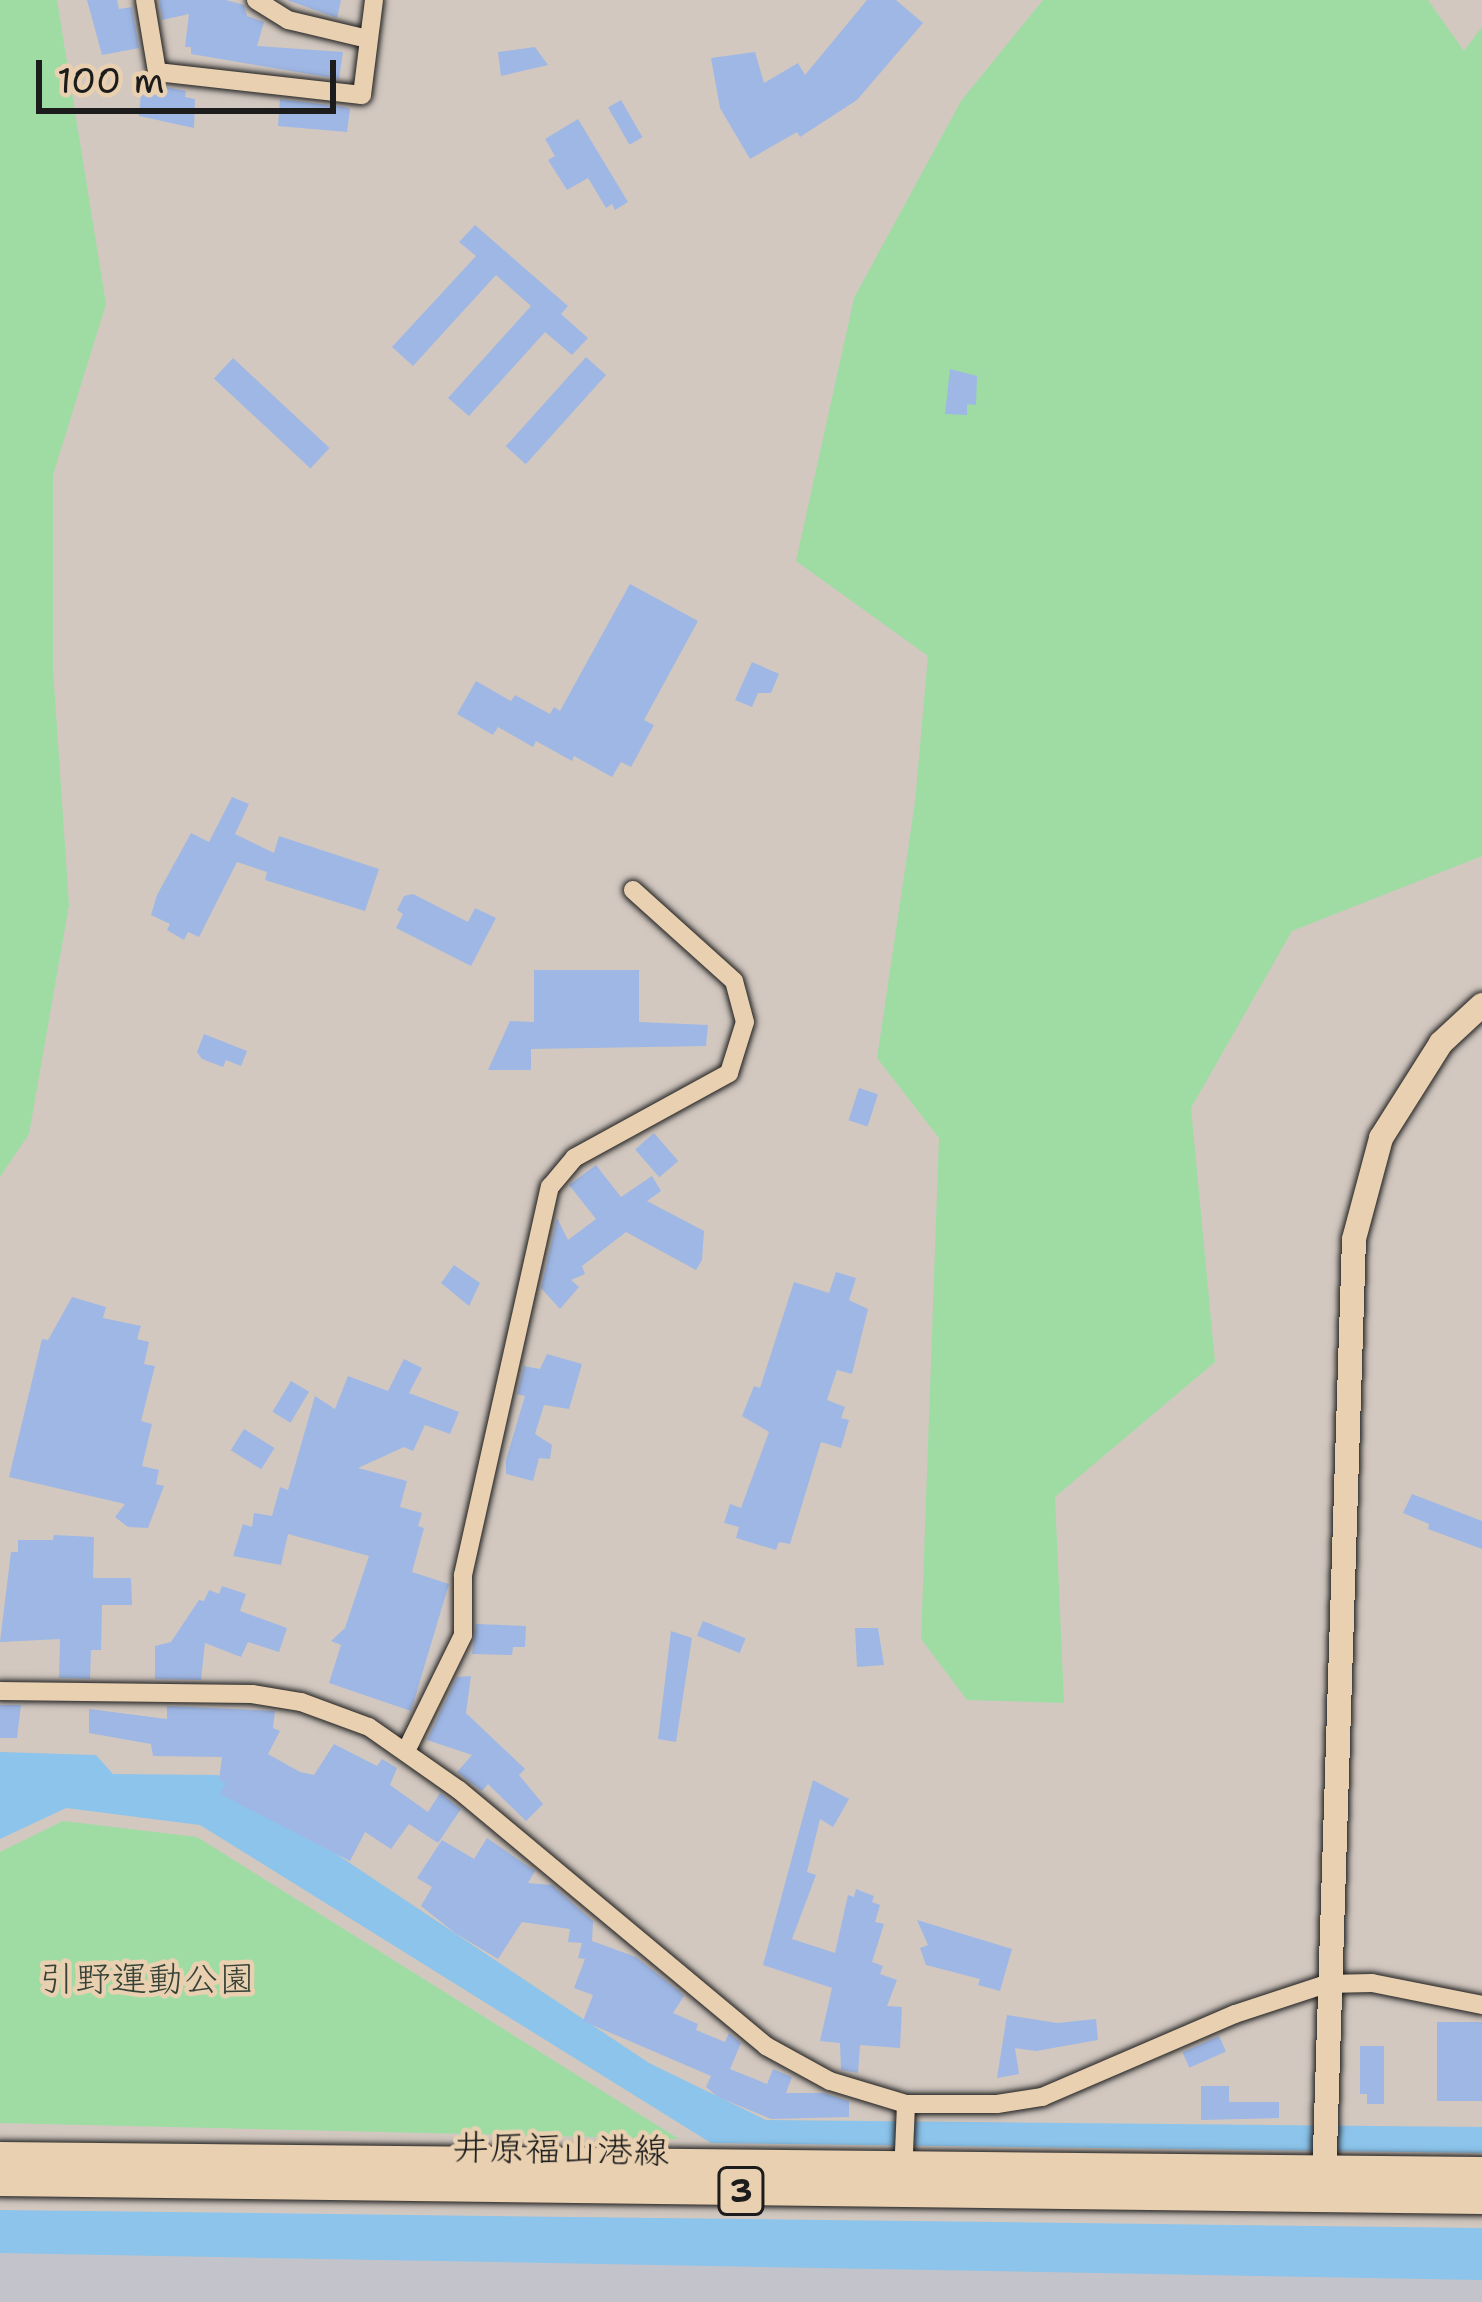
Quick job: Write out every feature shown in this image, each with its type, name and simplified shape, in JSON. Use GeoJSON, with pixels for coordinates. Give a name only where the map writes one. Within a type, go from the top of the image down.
{"type":"FeatureCollection","features":[{"type":"Feature","properties":{"kind":"main road","name":"井原福山港線"},"geometry":{"type":"LineString","coordinates":[[0,2157],[903,2171],[1324,2185],[1482,2200]]}},
{"type":"Feature","properties":{"kind":"main road","name":"井原福山港線"},"geometry":{"type":"LineString","coordinates":[[0,2182],[903,2171]]}},
{"type":"Feature","properties":{"kind":"main road","name":"井原福山港線"},"geometry":{"type":"LineString","coordinates":[[1324,2185],[1482,2172]]}},
{"type":"Feature","properties":{"kind":"street"},"geometry":{"type":"LineString","coordinates":[[146,0],[157,72],[362,95],[374,0]]}},
{"type":"Feature","properties":{"kind":"street"},"geometry":{"type":"LineString","coordinates":[[256,0],[288,20],[368,39]]}},
{"type":"Feature","properties":{"kind":"street"},"geometry":{"type":"LineString","coordinates":[[407,1749],[463,1636],[463,1575],[550,1187],[574,1158],[730,1073],[745,1022],[734,981],[633,890]]}},
{"type":"Feature","properties":{"kind":"street"},"geometry":{"type":"LineString","coordinates":[[1324,2185],[1326,1984],[1354,1239],[1381,1138],[1441,1043],[1482,1005]]}},
{"type":"Feature","properties":{"kind":"street"},"geometry":{"type":"LineString","coordinates":[[0,1691],[252,1694],[344,1717],[407,1749],[766,2046],[830,2081],[905,2109],[1042,2097],[1235,2014],[1326,1984],[1372,1983],[1482,2006]]}},
{"type":"Feature","properties":{"kind":"street"},"geometry":{"type":"LineString","coordinates":[[903,2171],[905,2109]]}},
{"type":"Feature","properties":{"kind":"shaded area"},"geometry":{"type":"Polygon","coordinates":[[[0,2244],[1482,2264],[1482,2302],[0,2302],[0,2244]]]}},
{"type":"Feature","properties":{"kind":"green space"},"geometry":{"type":"Polygon","coordinates":[[[0,0],[57,0],[106,304],[53,475],[53,669],[69,905],[29,1134],[0,1177],[0,0]]]}},
{"type":"Feature","properties":{"kind":"green space"},"geometry":{"type":"Polygon","coordinates":[[[1043,0],[1428,0],[1464,51],[1482,27],[1482,856],[1292,931],[1191,1108],[1215,1362],[1055,1497],[1064,1703],[967,1700],[921,1639],[939,1138],[877,1058],[915,802],[928,656],[796,561],[854,298],[961,101],[1043,0]]]}},
{"type":"Feature","properties":{"kind":"green space","name":"引野運動公園"},"geometry":{"type":"Polygon","coordinates":[[[63,1821],[197,1837],[679,2139],[0,2123],[0,1852],[63,1821]]]}},
{"type":"Feature","properties":{"kind":"water"},"geometry":{"type":"Polygon","coordinates":[[[0,1752],[96,1755],[113,1774],[218,1775],[649,2063],[766,2120],[1482,2127],[1482,2153],[711,2143],[200,1825],[66,1808],[0,1839],[0,1752]]]}},
{"type":"Feature","properties":{"kind":"water"},"geometry":{"type":"Polygon","coordinates":[[[0,2210],[1482,2228],[1482,2280],[0,2253],[0,2210]]]}},
{"type":"Feature","properties":{"kind":"building"},"geometry":{"type":"Polygon","coordinates":[[[87,0],[117,0],[119,9],[132,7],[139,48],[102,55],[87,0]]]}},
{"type":"Feature","properties":{"kind":"building"},"geometry":{"type":"Polygon","coordinates":[[[159,0],[226,0],[244,5],[247,16],[264,22],[257,46],[343,52],[339,79],[191,54],[191,47],[185,47],[189,14],[162,20],[159,0]]]}},
{"type":"Feature","properties":{"kind":"building"},"geometry":{"type":"Polygon","coordinates":[[[287,0],[341,0],[337,18],[287,0]]]}},
{"type":"Feature","properties":{"kind":"building"},"geometry":{"type":"Polygon","coordinates":[[[867,0],[896,0],[923,23],[857,100],[800,137],[797,132],[750,159],[720,108],[711,58],[755,52],[764,83],[798,63],[805,75],[867,0]]]}},
{"type":"Feature","properties":{"kind":"building"},"geometry":{"type":"Polygon","coordinates":[[[535,47],[548,65],[501,76],[498,52],[535,47]]]}},
{"type":"Feature","properties":{"kind":"building"},"geometry":{"type":"Polygon","coordinates":[[[152,84],[186,91],[185,97],[195,99],[194,128],[139,116],[141,93],[151,94],[152,84]]]}},
{"type":"Feature","properties":{"kind":"building"},"geometry":{"type":"Polygon","coordinates":[[[280,99],[350,109],[347,132],[278,126],[280,99]]]}},
{"type":"Feature","properties":{"kind":"building"},"geometry":{"type":"Polygon","coordinates":[[[621,100],[642,137],[630,145],[608,108],[621,100]]]}},
{"type":"Feature","properties":{"kind":"building"},"geometry":{"type":"Polygon","coordinates":[[[578,119],[628,202],[615,210],[612,204],[606,208],[588,178],[567,190],[548,160],[555,156],[545,139],[578,119]]]}},
{"type":"Feature","properties":{"kind":"building"},"geometry":{"type":"Polygon","coordinates":[[[475,225],[568,306],[561,314],[588,338],[572,355],[545,332],[469,416],[448,398],[531,306],[496,275],[413,366],[392,347],[476,256],[459,242],[475,225]]]}},
{"type":"Feature","properties":{"kind":"building"},"geometry":{"type":"Polygon","coordinates":[[[586,357],[606,375],[526,464],[506,446],[586,357]]]}},
{"type":"Feature","properties":{"kind":"building"},"geometry":{"type":"Polygon","coordinates":[[[233,358],[330,448],[310,469],[214,378],[233,358]]]}},
{"type":"Feature","properties":{"kind":"building"},"geometry":{"type":"Polygon","coordinates":[[[950,369],[977,376],[976,405],[967,404],[967,415],[945,414],[950,369]]]}},
{"type":"Feature","properties":{"kind":"building"},"geometry":{"type":"Polygon","coordinates":[[[630,584],[698,621],[644,720],[654,725],[631,767],[621,762],[612,777],[536,741],[533,747],[498,727],[493,735],[457,714],[476,681],[511,701],[515,695],[550,714],[554,707],[560,711],[630,584]]]}},
{"type":"Feature","properties":{"kind":"building"},"geometry":{"type":"Polygon","coordinates":[[[752,662],[779,674],[771,693],[758,693],[752,707],[735,700],[752,662]]]}},
{"type":"Feature","properties":{"kind":"building"},"geometry":{"type":"Polygon","coordinates":[[[232,797],[249,804],[235,834],[274,853],[279,836],[379,869],[365,911],[265,880],[267,872],[237,862],[199,937],[188,932],[184,940],[167,930],[170,924],[151,915],[157,895],[191,833],[209,842],[232,797]]]}},
{"type":"Feature","properties":{"kind":"building"},"geometry":{"type":"Polygon","coordinates":[[[413,894],[468,922],[475,908],[496,918],[471,966],[396,928],[404,896],[413,894]]]}},
{"type":"Feature","properties":{"kind":"building"},"geometry":{"type":"Polygon","coordinates":[[[534,970],[639,970],[639,1022],[708,1025],[706,1046],[531,1049],[531,1070],[488,1070],[510,1021],[534,1022],[534,970]]]}},
{"type":"Feature","properties":{"kind":"building"},"geometry":{"type":"Polygon","coordinates":[[[204,1034],[247,1051],[241,1066],[226,1060],[223,1067],[202,1059],[197,1052],[204,1034]]]}},
{"type":"Feature","properties":{"kind":"building"},"geometry":{"type":"Polygon","coordinates":[[[859,1088],[878,1094],[868,1127],[848,1120],[859,1088]]]}},
{"type":"Feature","properties":{"kind":"building"},"geometry":{"type":"Polygon","coordinates":[[[654,1133],[678,1161],[659,1177],[635,1149],[654,1133]]]}},
{"type":"Feature","properties":{"kind":"building"},"geometry":{"type":"Polygon","coordinates":[[[596,1165],[621,1197],[652,1176],[661,1191],[647,1201],[704,1231],[702,1260],[696,1270],[626,1232],[582,1266],[585,1274],[571,1280],[579,1287],[560,1309],[541,1288],[557,1218],[568,1240],[596,1219],[569,1185],[596,1165]]]}},
{"type":"Feature","properties":{"kind":"building"},"geometry":{"type":"Polygon","coordinates":[[[454,1265],[480,1283],[469,1306],[441,1283],[454,1265]]]}},
{"type":"Feature","properties":{"kind":"building"},"geometry":{"type":"Polygon","coordinates":[[[836,1272],[856,1278],[849,1300],[868,1309],[852,1374],[837,1370],[827,1400],[845,1407],[841,1418],[849,1420],[841,1448],[821,1442],[790,1544],[779,1542],[776,1550],[736,1538],[739,1527],[724,1523],[730,1504],[741,1508],[769,1432],[742,1416],[754,1386],[760,1388],[794,1282],[829,1293],[836,1272]]]}},
{"type":"Feature","properties":{"kind":"building"},"geometry":{"type":"Polygon","coordinates":[[[72,1297],[106,1307],[103,1318],[141,1326],[137,1339],[149,1342],[144,1364],[155,1366],[141,1421],[152,1424],[142,1466],[159,1470],[156,1484],[164,1486],[148,1528],[128,1527],[115,1517],[125,1504],[9,1477],[42,1339],[48,1340],[72,1297]]]}},
{"type":"Feature","properties":{"kind":"building"},"geometry":{"type":"Polygon","coordinates":[[[547,1354],[582,1364],[569,1409],[544,1405],[535,1434],[552,1445],[550,1459],[539,1458],[533,1481],[506,1474],[506,1460],[525,1396],[517,1394],[524,1366],[540,1369],[547,1354]]]}},
{"type":"Feature","properties":{"kind":"building"},"geometry":{"type":"Polygon","coordinates":[[[404,1359],[422,1368],[409,1393],[459,1412],[450,1434],[425,1425],[413,1451],[404,1447],[358,1468],[407,1481],[400,1507],[422,1513],[418,1526],[424,1528],[412,1572],[449,1584],[411,1711],[329,1683],[341,1645],[331,1641],[345,1628],[369,1556],[288,1534],[281,1565],[233,1556],[243,1524],[252,1527],[254,1513],[272,1516],[280,1487],[288,1490],[315,1396],[335,1409],[348,1376],[388,1391],[404,1359]]]}},
{"type":"Feature","properties":{"kind":"building"},"geometry":{"type":"Polygon","coordinates":[[[291,1381],[309,1392],[290,1423],[272,1412],[291,1381]]]}},
{"type":"Feature","properties":{"kind":"building"},"geometry":{"type":"Polygon","coordinates":[[[244,1429],[275,1448],[261,1469],[231,1450],[244,1429]]]}},
{"type":"Feature","properties":{"kind":"building"},"geometry":{"type":"Polygon","coordinates":[[[1412,1494],[1482,1521],[1482,1549],[1428,1529],[1429,1524],[1403,1513],[1412,1494]]]}},
{"type":"Feature","properties":{"kind":"building"},"geometry":{"type":"Polygon","coordinates":[[[54,1535],[94,1537],[93,1578],[131,1578],[132,1605],[102,1605],[101,1650],[91,1650],[90,1679],[59,1678],[60,1639],[0,1642],[11,1552],[18,1552],[18,1540],[53,1540],[54,1535]]]}},
{"type":"Feature","properties":{"kind":"building"},"geometry":{"type":"Polygon","coordinates":[[[222,1586],[246,1594],[240,1611],[287,1628],[279,1652],[248,1642],[241,1657],[205,1643],[201,1680],[155,1679],[155,1646],[171,1642],[199,1600],[204,1601],[209,1590],[219,1594],[222,1586]]]}},
{"type":"Feature","properties":{"kind":"building"},"geometry":{"type":"Polygon","coordinates":[[[703,1621],[746,1638],[740,1653],[697,1636],[703,1621]]]}},
{"type":"Feature","properties":{"kind":"building"},"geometry":{"type":"Polygon","coordinates":[[[476,1624],[526,1626],[525,1647],[513,1647],[512,1655],[472,1654],[476,1624]]]}},
{"type":"Feature","properties":{"kind":"building"},"geometry":{"type":"Polygon","coordinates":[[[855,1628],[878,1628],[884,1665],[857,1667],[855,1628]]]}},
{"type":"Feature","properties":{"kind":"building"},"geometry":{"type":"Polygon","coordinates":[[[671,1631],[692,1638],[676,1742],[658,1739],[671,1631]]]}},
{"type":"Feature","properties":{"kind":"building"},"geometry":{"type":"Polygon","coordinates":[[[471,1676],[466,1713],[525,1769],[519,1775],[543,1804],[526,1821],[488,1784],[482,1791],[457,1772],[472,1755],[427,1740],[457,1677],[471,1676]]]}},
{"type":"Feature","properties":{"kind":"building"},"geometry":{"type":"Polygon","coordinates":[[[0,1705],[21,1705],[17,1738],[0,1738],[0,1705]]]}},
{"type":"Feature","properties":{"kind":"building"},"geometry":{"type":"Polygon","coordinates":[[[167,1706],[275,1711],[273,1728],[280,1731],[268,1754],[300,1772],[314,1775],[334,1744],[377,1766],[382,1759],[397,1768],[390,1785],[428,1812],[440,1793],[461,1809],[438,1843],[409,1824],[391,1849],[365,1832],[350,1861],[220,1794],[226,1783],[219,1780],[222,1757],[153,1756],[151,1744],[89,1733],[89,1709],[167,1719],[167,1706]]]}},
{"type":"Feature","properties":{"kind":"building"},"geometry":{"type":"Polygon","coordinates":[[[813,1780],[849,1799],[833,1827],[820,1819],[807,1872],[816,1875],[792,1939],[835,1953],[848,1895],[854,1897],[856,1889],[874,1896],[872,1902],[880,1905],[875,1922],[884,1924],[872,1962],[883,1966],[880,1974],[897,1980],[887,2006],[902,2007],[900,2048],[860,2045],[858,2073],[841,2070],[840,2043],[820,2041],[832,1988],[763,1965],[813,1780]]]}},
{"type":"Feature","properties":{"kind":"building"},"geometry":{"type":"Polygon","coordinates":[[[487,1838],[535,1871],[528,1883],[552,1885],[593,1921],[592,1941],[636,1957],[679,1991],[684,1996],[673,2013],[698,2024],[696,2030],[725,2042],[729,2033],[741,2043],[730,2069],[767,2084],[773,2069],[792,2077],[786,2093],[824,2093],[849,2101],[849,2117],[771,2119],[718,2097],[706,2087],[711,2076],[583,2021],[593,1995],[574,1988],[585,1959],[578,1958],[582,1943],[568,1942],[570,1929],[522,1922],[498,1959],[455,1933],[421,1906],[432,1887],[417,1878],[442,1840],[474,1859],[487,1838]]]}},
{"type":"Feature","properties":{"kind":"building"},"geometry":{"type":"Polygon","coordinates":[[[917,1920],[1012,1949],[1000,1991],[978,1985],[980,1979],[926,1965],[920,1948],[928,1945],[917,1920]]]}},
{"type":"Feature","properties":{"kind":"building"},"geometry":{"type":"Polygon","coordinates":[[[1007,2015],[1057,2023],[1096,2019],[1098,2040],[1036,2051],[1015,2048],[1019,2074],[997,2078],[1007,2015]]]}},
{"type":"Feature","properties":{"kind":"building"},"geometry":{"type":"Polygon","coordinates":[[[1437,2022],[1482,2022],[1482,2101],[1437,2101],[1437,2022]]]}},
{"type":"Feature","properties":{"kind":"building"},"geometry":{"type":"Polygon","coordinates":[[[1219,2036],[1226,2052],[1189,2068],[1182,2052],[1219,2036]]]}},
{"type":"Feature","properties":{"kind":"building"},"geometry":{"type":"Polygon","coordinates":[[[1360,2046],[1384,2046],[1384,2104],[1367,2104],[1367,2094],[1360,2094],[1360,2046]]]}},
{"type":"Feature","properties":{"kind":"building"},"geometry":{"type":"Polygon","coordinates":[[[1201,2086],[1229,2086],[1229,2102],[1279,2102],[1279,2118],[1201,2120],[1201,2086]]]}}]}
